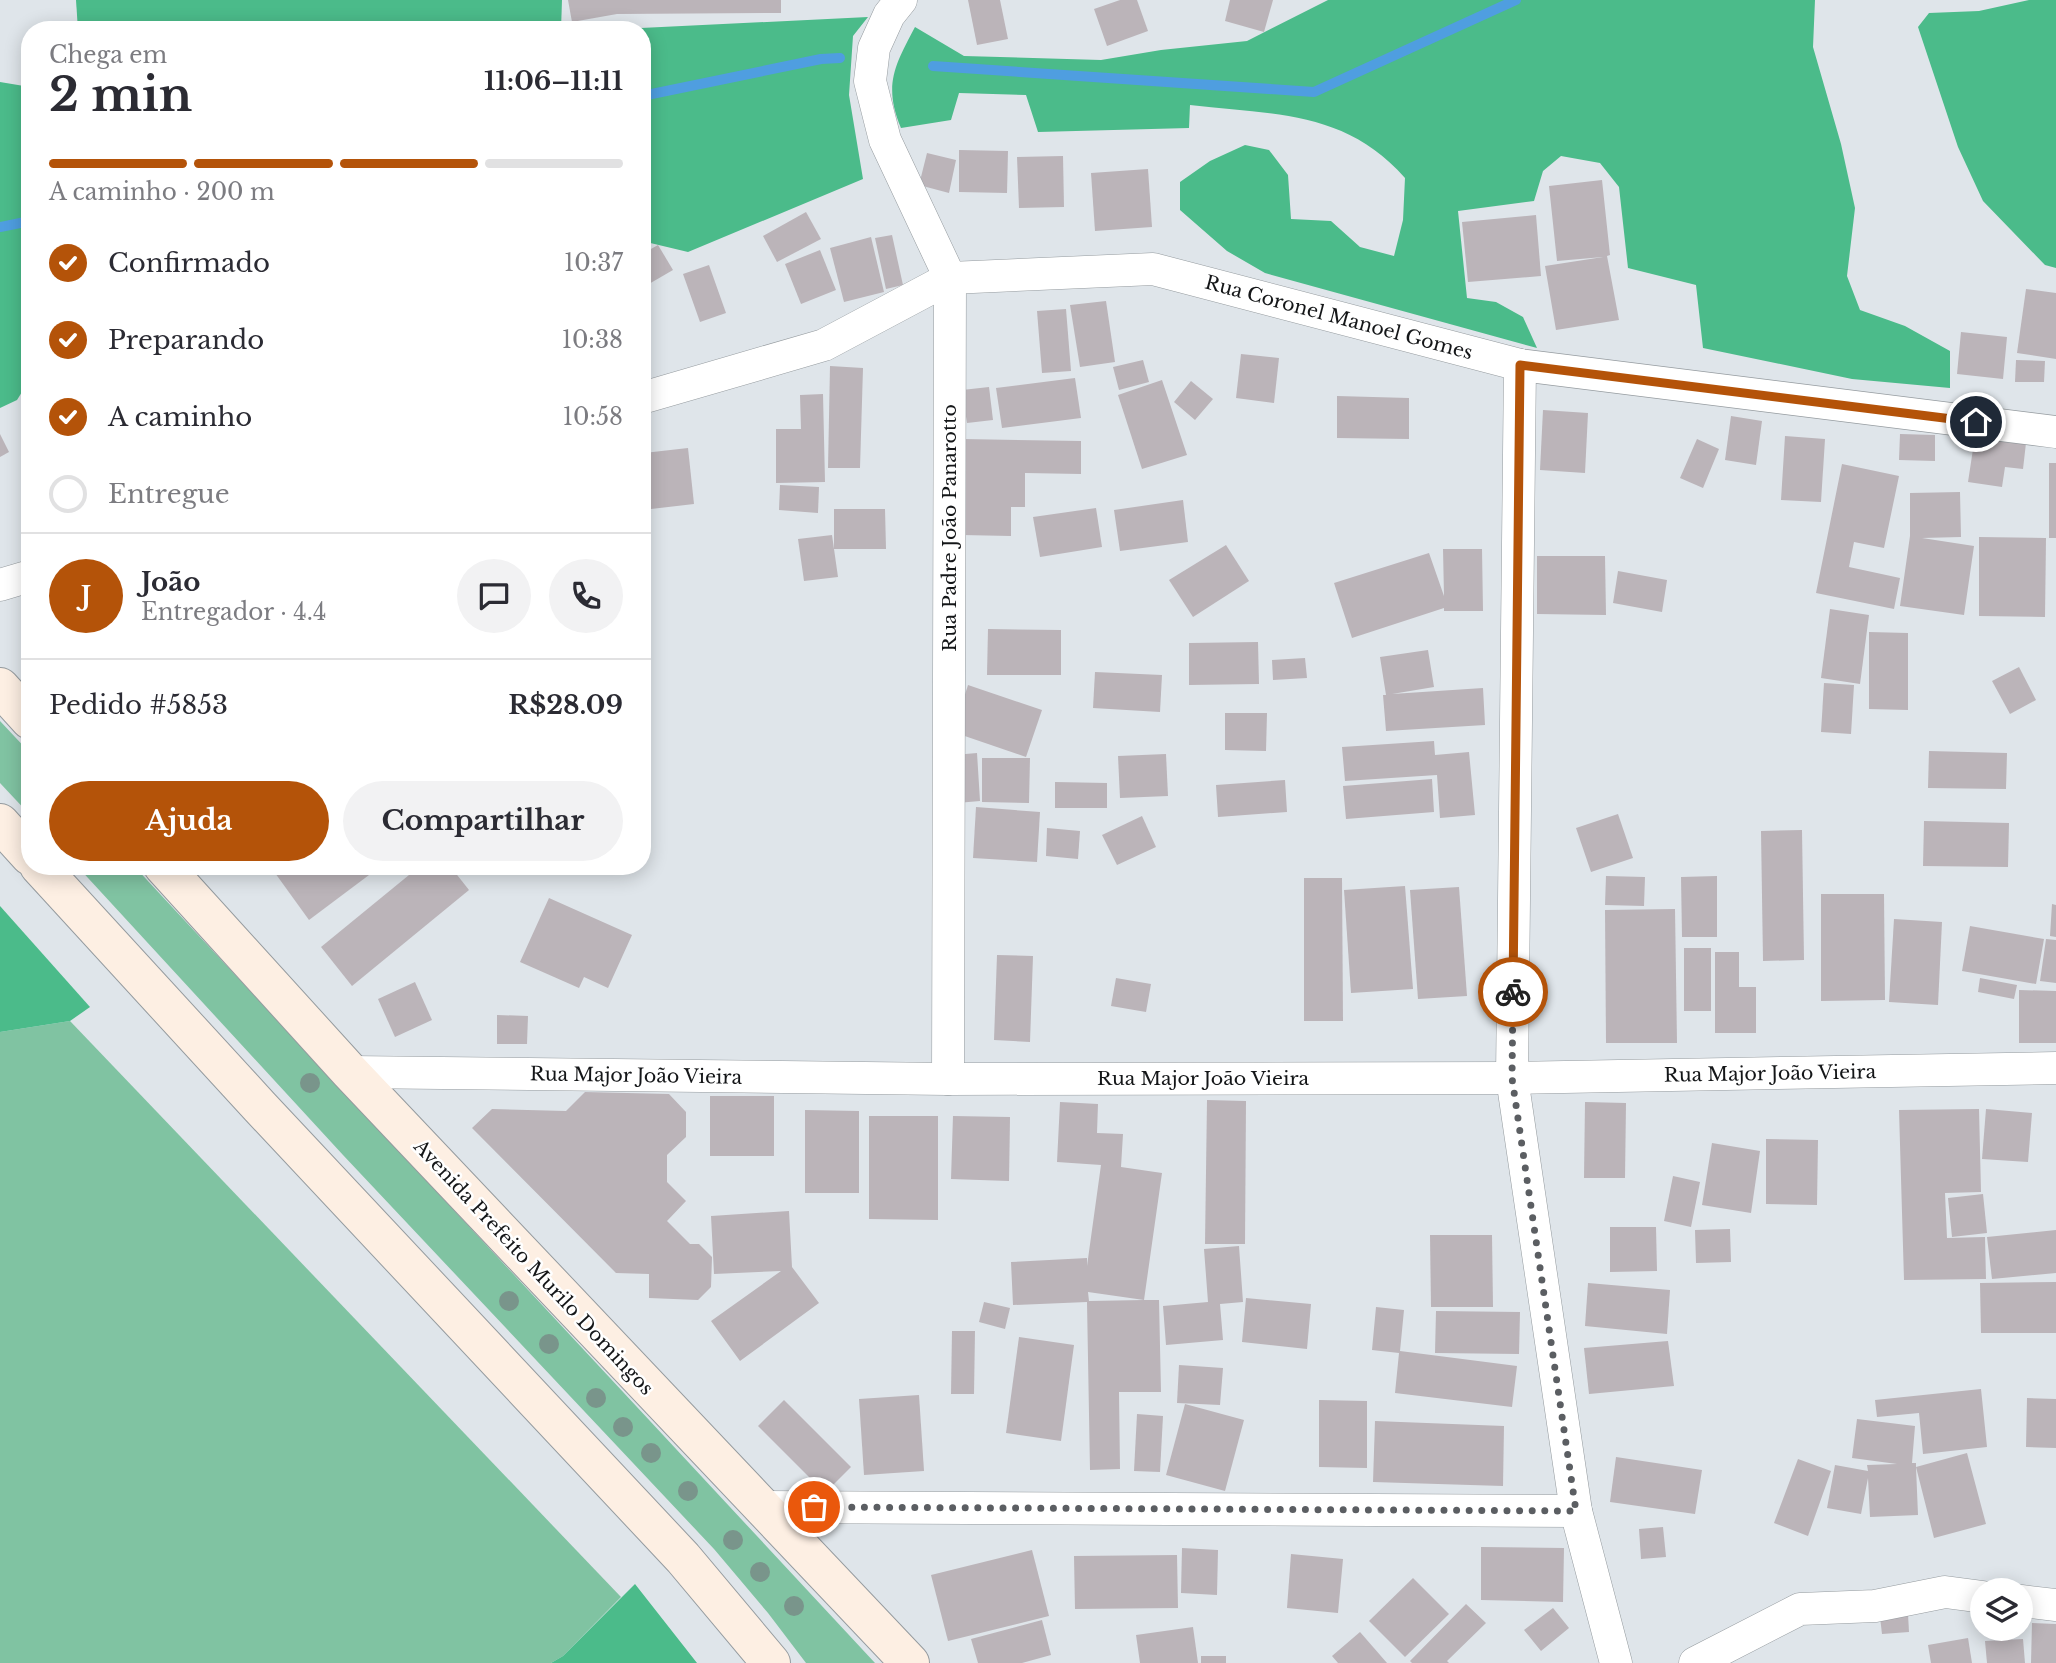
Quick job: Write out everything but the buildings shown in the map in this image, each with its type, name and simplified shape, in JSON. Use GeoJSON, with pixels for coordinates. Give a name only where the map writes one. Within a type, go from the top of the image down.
{"type":"FeatureCollection","features":[{"type":"Feature","properties":{"kind":"main road"},"geometry":{"type":"LineString","coordinates":[[0,687],[21,710]]}},
{"type":"Feature","properties":{"kind":"main road"},"geometry":{"type":"LineString","coordinates":[[0,823],[21,846]]}},
{"type":"Feature","properties":{"kind":"main road"},"geometry":{"type":"LineString","coordinates":[[47,875],[683,1558],[771,1663]]}},
{"type":"Feature","properties":{"kind":"main road","name":"Avenida Prefeito Murilo Domingos"},"geometry":{"type":"LineString","coordinates":[[171,875],[350,1072],[910,1663]]}},
{"type":"Feature","properties":{"kind":"street","name":"Rua Padre João Panarotto"},"geometry":{"type":"LineString","coordinates":[[901,0],[889,15],[874,48],[870,81],[885,140],[950,278],[948,1079]]}},
{"type":"Feature","properties":{"kind":"street","name":"Rua Coronel Manoel Gomes"},"geometry":{"type":"LineString","coordinates":[[651,395],[824,345],[950,278],[1153,269],[1520,365],[2056,432]]}},
{"type":"Feature","properties":{"kind":"street"},"geometry":{"type":"LineString","coordinates":[[1520,365],[1512,1078],[1576,1511],[1616,1663]]}},
{"type":"Feature","properties":{"kind":"street"},"geometry":{"type":"LineString","coordinates":[[0,585],[21,579]]}},
{"type":"Feature","properties":{"kind":"street","name":"Rua Major João Vieira"},"geometry":{"type":"LineString","coordinates":[[350,1072],[948,1079],[1512,1078],[2056,1068]]}},
{"type":"Feature","properties":{"kind":"street"},"geometry":{"type":"LineString","coordinates":[[760,1507],[1576,1511]]}},
{"type":"Feature","properties":{"kind":"street"},"geometry":{"type":"LineString","coordinates":[[1695,1663],[1800,1609],[1875,1606],[1945,1592],[1970,1595]]}},
{"type":"Feature","properties":{"kind":"street"},"geometry":{"type":"LineString","coordinates":[[2033,1602],[2056,1605]]}},
{"type":"Feature","properties":{"kind":"green space"},"geometry":{"type":"Polygon","coordinates":[[[76,0],[562,0],[561,21],[77,21],[76,0]]]}},
{"type":"Feature","properties":{"kind":"green space"},"geometry":{"type":"Polygon","coordinates":[[[1328,0],[1815,0],[1813,47],[1841,144],[1855,208],[1847,276],[1860,310],[1905,326],[1950,351],[1950,388],[1852,379],[1703,348],[1696,285],[1628,268],[1619,187],[1600,163],[1561,156],[1543,171],[1534,201],[1458,211],[1467,298],[1496,302],[1523,317],[1537,348],[1265,273],[1227,251],[1180,210],[1180,182],[1210,161],[1245,145],[1269,150],[1288,175],[1291,219],[1331,221],[1360,247],[1394,256],[1403,220],[1405,178],[1382,156],[1358,139],[1332,128],[1279,115],[1190,105],[1189,128],[1038,132],[1026,95],[959,93],[951,120],[901,128],[896,113],[892,87],[894,76],[915,27],[964,56],[1101,60],[1161,50],[1247,41],[1328,0]]]}},
{"type":"Feature","properties":{"kind":"green space"},"geometry":{"type":"Polygon","coordinates":[[[2029,0],[2056,0],[2056,268],[2045,265],[1983,201],[1958,147],[1918,27],[1929,13],[1979,11],[2029,0]]]}},
{"type":"Feature","properties":{"kind":"green space"},"geometry":{"type":"Polygon","coordinates":[[[868,17],[853,36],[849,95],[863,179],[688,252],[651,243],[651,28],[868,17]]]}},
{"type":"Feature","properties":{"kind":"green space"},"geometry":{"type":"Polygon","coordinates":[[[0,82],[21,86],[21,394],[17,400],[0,408],[0,82]]]}},
{"type":"Feature","properties":{"kind":"green space"},"geometry":{"type":"Polygon","coordinates":[[[0,721],[21,743],[21,805],[0,783],[0,721]]]}},
{"type":"Feature","properties":{"kind":"green space"},"geometry":{"type":"Polygon","coordinates":[[[85,875],[142,875],[875,1663],[806,1663],[714,1549],[343,1155],[85,875]]]}},
{"type":"Feature","properties":{"kind":"green space"},"geometry":{"type":"Polygon","coordinates":[[[0,906],[90,1007],[70,1021],[0,1032],[0,906]]]}},
{"type":"Feature","properties":{"kind":"green space"},"geometry":{"type":"Polygon","coordinates":[[[70,1021],[621,1597],[563,1656],[551,1663],[0,1663],[0,1032],[70,1021]]]}},
{"type":"Feature","properties":{"kind":"green space"},"geometry":{"type":"Polygon","coordinates":[[[635,1584],[697,1663],[551,1663],[563,1656],[635,1584]]]}},
{"type":"Feature","properties":{"kind":"waterway"},"geometry":{"type":"LineString","coordinates":[[933,66],[1314,92],[1516,0]]}},
{"type":"Feature","properties":{"kind":"waterway"},"geometry":{"type":"LineString","coordinates":[[651,94],[821,59],[840,58]]}},
{"type":"Feature","properties":{"kind":"waterway"},"geometry":{"type":"LineString","coordinates":[[0,227],[21,223]]}},
{"type":"Feature","properties":{"kind":"way so far"},"geometry":{"type":"LineString","coordinates":[[814,1507],[1576,1511],[1512,1078],[1513,992]]}},
{"type":"Feature","properties":{"kind":"route"},"geometry":{"type":"LineString","coordinates":[[1513,992],[1520,365],[1976,422]]}}]}
